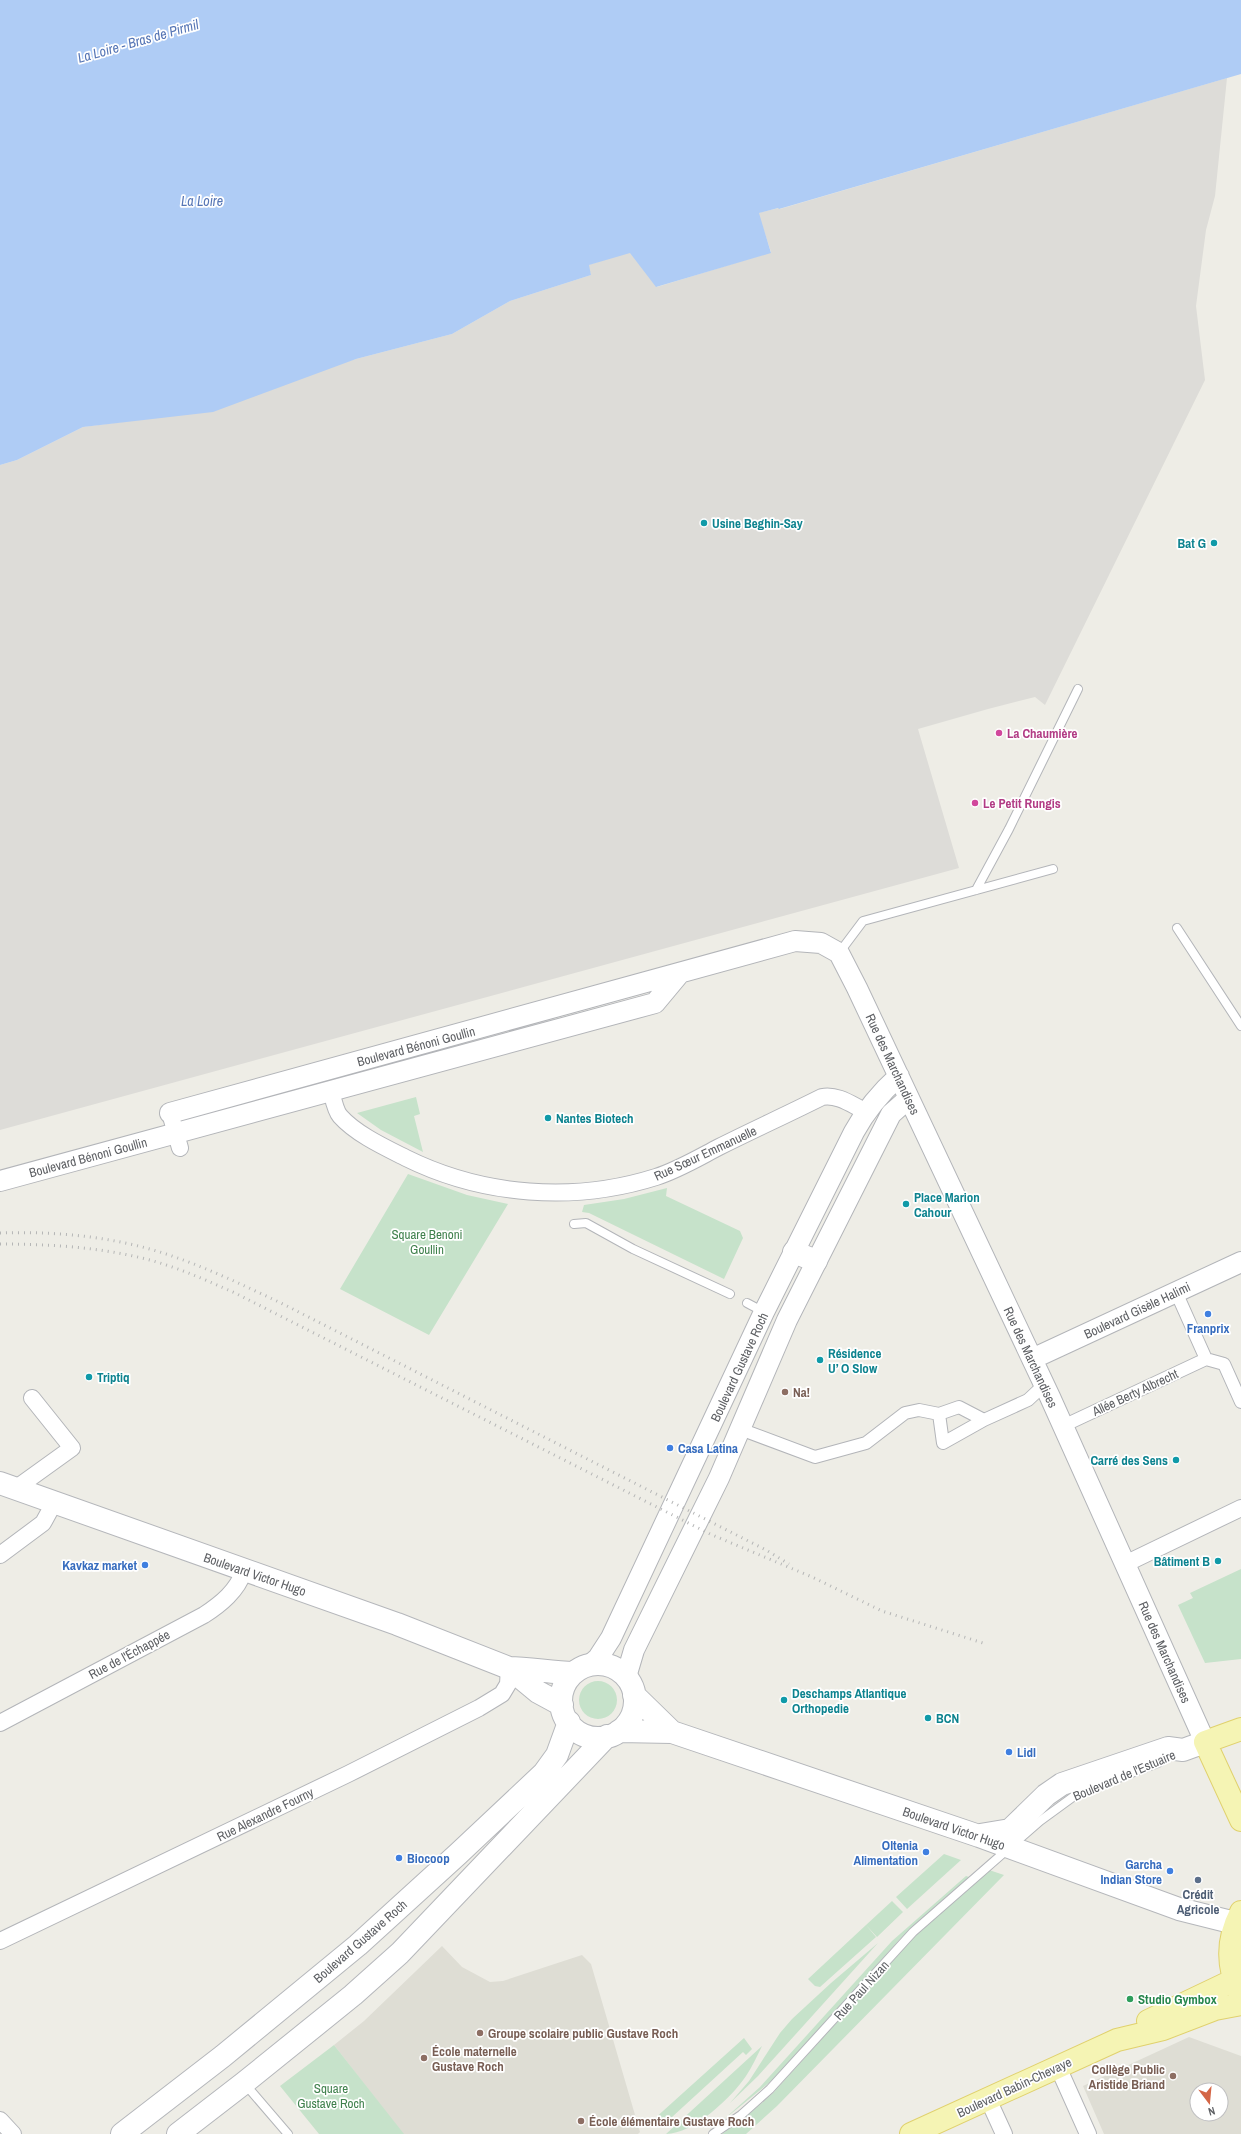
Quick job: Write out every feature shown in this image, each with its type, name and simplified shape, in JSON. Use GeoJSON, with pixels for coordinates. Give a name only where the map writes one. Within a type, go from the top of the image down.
{"type":"FeatureCollection","features":[{"type":"Feature","properties":{"kind":"main road"},"geometry":{"type":"LineString","coordinates":[[794,1252],[816,1261]]}},
{"type":"Feature","properties":{"kind":"main road","name":"Boulevard Victor Hugo"},"geometry":{"type":"LineString","coordinates":[[8,1486],[244,1571],[397,1624],[509,1668],[565,1714]]}},
{"type":"Feature","properties":{"kind":"main road"},"geometry":{"type":"LineString","coordinates":[[178,2134],[353,1995],[400,1953],[632,1715],[630,1686],[613,1667],[598,1664],[582,1669],[563,1691],[565,1714],[582,1733],[598,1737],[613,1733]]}},
{"type":"Feature","properties":{"kind":"main road","name":"Boulevard Victor Hugo"},"geometry":{"type":"LineString","coordinates":[[509,1668],[532,1668],[550,1672],[582,1669]]}},
{"type":"Feature","properties":{"kind":"main road","name":"Boulevard Victor Hugo"},"geometry":{"type":"LineString","coordinates":[[630,1686],[672,1732]]}},
{"type":"Feature","properties":{"kind":"main road","name":"Boulevard Gustave Roch"},"geometry":{"type":"LineString","coordinates":[[122,2134],[198,2075],[358,1945],[544,1773],[557,1755],[565,1714]]}},
{"type":"Feature","properties":{"kind":"main road","name":"Boulevard de l'Estuaire"},"geometry":{"type":"LineString","coordinates":[[979,1836],[1010,1830],[1046,1795],[1069,1780],[1168,1748],[1183,1750],[1241,1729]]}},
{"type":"Feature","properties":{"kind":"main road","name":"Boulevard Victor Hugo"},"geometry":{"type":"LineString","coordinates":[[613,1733],[672,1732],[979,1836],[1196,1915],[1238,1918]]}},
{"type":"Feature","properties":{"kind":"main road"},"geometry":{"type":"LineString","coordinates":[[1205,1742],[1241,1820]]}},
{"type":"Feature","properties":{"kind":"main road"},"geometry":{"type":"LineString","coordinates":[[1238,1918],[1231,1938],[1230,1954],[1239,1984]]}},
{"type":"Feature","properties":{"kind":"main road","name":"Boulevard Babin-Chevaye"},"geometry":{"type":"LineString","coordinates":[[1117,2040],[1130,2030],[1239,1984]]}},
{"type":"Feature","properties":{"kind":"main road","name":"Boulevard Babin-Chevaye"},"geometry":{"type":"LineString","coordinates":[[912,2134],[1117,2040],[1163,2029],[1215,2009],[1241,2004]]}},
{"type":"Feature","properties":{"kind":"main road"},"geometry":{"type":"LineString","coordinates":[[198,2075],[220,2102]]}},
{"type":"Feature","properties":{"kind":"street","name":"Boulevard Bénoni Goullin"},"geometry":{"type":"LineString","coordinates":[[178,1140],[170,1114],[795,941],[821,943],[839,953]]}},
{"type":"Feature","properties":{"kind":"street","name":"Rue des Marchandises"},"geometry":{"type":"LineString","coordinates":[[839,953],[851,974],[1032,1359],[1205,1742]]}},
{"type":"Feature","properties":{"kind":"street","name":"Boulevard Bénoni Goullin"},"geometry":{"type":"LineString","coordinates":[[0,1181],[178,1140],[331,1090],[655,1003],[680,973]]}},
{"type":"Feature","properties":{"kind":"street","name":"Boulevard Gustave Roch"},"geometry":{"type":"LineString","coordinates":[[582,1669],[598,1658],[611,1638],[756,1308],[794,1252],[865,1111],[879,1094],[899,1076]]}},
{"type":"Feature","properties":{"kind":"street","name":"Rue Sœur Emmanuelle"},"geometry":{"type":"LineString","coordinates":[[331,1090],[339,1115],[368,1137],[406,1158],[425,1167],[463,1180],[508,1190],[534,1192],[562,1193],[596,1190],[656,1177],[822,1097],[829,1096],[843,1100],[865,1111]]}},
{"type":"Feature","properties":{"kind":"street","name":"Boulevard Gustave Roch"},"geometry":{"type":"LineString","coordinates":[[630,1686],[634,1650],[719,1478],[787,1320],[891,1114],[909,1098]]}},
{"type":"Feature","properties":{"kind":"street","name":"Boulevard Gisèle Halimi"},"geometry":{"type":"LineString","coordinates":[[1032,1359],[1241,1262]]}},
{"type":"Feature","properties":{"kind":"street"},"geometry":{"type":"LineString","coordinates":[[1176,1292],[1206,1360],[1224,1364],[1241,1402]]}},
{"type":"Feature","properties":{"kind":"street","name":"Allée Berty Albrecht"},"geometry":{"type":"LineString","coordinates":[[1063,1426],[1206,1360]]}},
{"type":"Feature","properties":{"kind":"street"},"geometry":{"type":"LineString","coordinates":[[939,1414],[943,1443],[984,1420],[1028,1400],[1044,1385]]}},
{"type":"Feature","properties":{"kind":"street"},"geometry":{"type":"LineString","coordinates":[[8,1486],[72,1448],[32,1398]]}},
{"type":"Feature","properties":{"kind":"street"},"geometry":{"type":"LineString","coordinates":[[740,1429],[815,1457],[866,1443],[905,1413],[919,1410],[939,1414],[959,1407],[984,1420]]}},
{"type":"Feature","properties":{"kind":"street"},"geometry":{"type":"LineString","coordinates":[[0,1554],[43,1523],[54,1503]]}},
{"type":"Feature","properties":{"kind":"street"},"geometry":{"type":"LineString","coordinates":[[1125,1564],[1241,1508]]}},
{"type":"Feature","properties":{"kind":"street","name":"Rue de l'Échappée"},"geometry":{"type":"LineString","coordinates":[[0,1723],[204,1615],[219,1605],[239,1583],[244,1571]]}},
{"type":"Feature","properties":{"kind":"street","name":"Rue Alexandre Fourny"},"geometry":{"type":"LineString","coordinates":[[0,1941],[348,1774],[479,1708],[502,1694],[508,1684],[509,1668]]}},
{"type":"Feature","properties":{"kind":"street"},"geometry":{"type":"LineString","coordinates":[[1058,2067],[1088,2134]]}},
{"type":"Feature","properties":{"kind":"street"},"geometry":{"type":"LineString","coordinates":[[988,2099],[1004,2134]]}},
{"type":"Feature","properties":{"kind":"street"},"geometry":{"type":"LineString","coordinates":[[0,2120],[13,2134]]}},
{"type":"Feature","properties":{"kind":"lane"},"geometry":{"type":"LineString","coordinates":[[976,890],[1009,829],[1078,689]]}},
{"type":"Feature","properties":{"kind":"lane"},"geometry":{"type":"LineString","coordinates":[[839,953],[863,921],[1053,869]]}},
{"type":"Feature","properties":{"kind":"lane"},"geometry":{"type":"LineString","coordinates":[[1177,928],[1241,1026]]}},
{"type":"Feature","properties":{"kind":"lane"},"geometry":{"type":"LineString","coordinates":[[574,1224],[586,1223],[633,1249],[730,1294]]}},
{"type":"Feature","properties":{"kind":"lane","name":"Boulevard de l'Estuaire"},"geometry":{"type":"LineString","coordinates":[[1010,1847],[1069,1798],[1171,1758],[1183,1750]]}},
{"type":"Feature","properties":{"kind":"lane","name":"Rue Paul Nizan"},"geometry":{"type":"LineString","coordinates":[[713,2134],[741,2114],[770,2089],[905,1940],[1010,1847]]}},
{"type":"Feature","properties":{"kind":"lane"},"geometry":{"type":"LineString","coordinates":[[244,2083],[288,2134]]}},
{"type":"Feature","properties":{"kind":"shaded area"},"geometry":{"type":"Polygon","coordinates":[[[1227,78],[1215,196],[1206,230],[1196,306],[1205,380],[1045,705],[1035,697],[918,729],[959,868],[0,1130],[0,465],[17,460],[83,427],[145,419],[356,359],[452,334],[510,301],[591,275],[588,265],[630,252],[657,287],[771,252],[758,213],[780,209],[1227,78]]]}},
{"type":"Feature","properties":{"kind":"shaded area","name":"Groupe scolaire public Gustave Roch"},"geometry":{"type":"Polygon","coordinates":[[[442,1946],[462,1967],[490,1982],[503,1981],[582,1955],[591,1964],[640,2132],[638,2134],[403,2134],[334,2045],[364,2021],[442,1946]]]}},
{"type":"Feature","properties":{"kind":"shaded area","name":"Collège Public Aristide Briand"},"geometry":{"type":"Polygon","coordinates":[[[1189,2037],[1241,2056],[1241,2134],[1104,2134],[1083,2086],[1189,2037]]]}},
{"type":"Feature","properties":{"kind":"green space"},"geometry":{"type":"Polygon","coordinates":[[[416,1097],[420,1114],[414,1116],[423,1152],[381,1130],[357,1113],[416,1097]]]}},
{"type":"Feature","properties":{"kind":"green space","name":"Square Benoni Goullin"},"geometry":{"type":"Polygon","coordinates":[[[408,1174],[467,1195],[508,1204],[429,1335],[340,1289],[408,1174]]]}},
{"type":"Feature","properties":{"kind":"green space"},"geometry":{"type":"Polygon","coordinates":[[[667,1188],[666,1196],[740,1231],[743,1238],[724,1279],[589,1213],[582,1212],[584,1205],[624,1199],[667,1188]]]}},
{"type":"Feature","properties":{"kind":"green space"},"geometry":{"type":"Polygon","coordinates":[[[1241,1569],[1241,1659],[1205,1663],[1178,1605],[1193,1598],[1190,1593],[1241,1569]]]}},
{"type":"Feature","properties":{"kind":"green space"},"geometry":{"type":"Polygon","coordinates":[[[598,1681],[611,1687],[617,1700],[611,1713],[598,1719],[585,1713],[579,1700],[585,1687],[598,1681]]]}},
{"type":"Feature","properties":{"kind":"green space"},"geometry":{"type":"Polygon","coordinates":[[[944,1854],[961,1860],[907,1909],[896,1897],[944,1854]]]}},
{"type":"Feature","properties":{"kind":"green space"},"geometry":{"type":"Polygon","coordinates":[[[989,1870],[1004,1875],[777,2106],[746,2134],[722,2134],[749,2114],[773,2093],[916,1935],[989,1870]]]}},
{"type":"Feature","properties":{"kind":"green space"},"geometry":{"type":"Polygon","coordinates":[[[966,1876],[969,1877],[901,1938],[775,2078],[722,2121],[760,2087],[892,1941],[966,1876]]]}},
{"type":"Feature","properties":{"kind":"green space"},"geometry":{"type":"Polygon","coordinates":[[[892,1901],[903,1912],[877,1937],[866,1925],[892,1901]]]}},
{"type":"Feature","properties":{"kind":"green space"},"geometry":{"type":"Polygon","coordinates":[[[866,1925],[876,1937],[820,1987],[815,1986],[808,1979],[866,1925]]]}},
{"type":"Feature","properties":{"kind":"green space"},"geometry":{"type":"Polygon","coordinates":[[[878,1943],[758,2076],[730,2103],[749,2081],[780,2033],[792,2019],[878,1943]]]}},
{"type":"Feature","properties":{"kind":"green space"},"geometry":{"type":"Polygon","coordinates":[[[744,2038],[752,2049],[746,2055],[743,2052],[660,2128],[653,2120],[744,2038]]]}},
{"type":"Feature","properties":{"kind":"green space","name":"Square Gustave Roch"},"geometry":{"type":"Polygon","coordinates":[[[334,2045],[404,2134],[319,2134],[280,2086],[334,2045]]]}},
{"type":"Feature","properties":{"kind":"green space"},"geometry":{"type":"Polygon","coordinates":[[[762,2046],[740,2085],[722,2104],[688,2128],[666,2134],[762,2046]]]}},
{"type":"Feature","properties":{"kind":"water","name":"La Loire"},"geometry":{"type":"Polygon","coordinates":[[[0,0],[1241,0],[1241,74],[779,209],[759,213],[771,253],[656,287],[630,253],[589,265],[591,275],[510,301],[452,334],[356,359],[213,412],[83,427],[17,460],[0,465],[0,0]]]}},
{"type":"Feature","properties":{"kind":"railway"},"geometry":{"type":"LineString","coordinates":[[0,1233],[65,1234],[109,1240],[151,1249],[214,1272],[283,1304],[766,1550],[789,1564]]}},
{"type":"Feature","properties":{"kind":"railway"},"geometry":{"type":"LineString","coordinates":[[0,1244],[92,1249],[146,1259],[191,1274],[235,1293],[710,1534],[812,1577],[882,1611],[983,1643]]}},
{"type":"Feature","properties":{"kind":"place","name":"Usine Beghin-Say"},"geometry":{"type":"Point","coordinates":[704,523]}},
{"type":"Feature","properties":{"kind":"place","name":"Bat G"},"geometry":{"type":"Point","coordinates":[1214,543]}},
{"type":"Feature","properties":{"kind":"place","name":"La Chaumière"},"geometry":{"type":"Point","coordinates":[999,733]}},
{"type":"Feature","properties":{"kind":"place","name":"Le Petit Rungis"},"geometry":{"type":"Point","coordinates":[975,803]}},
{"type":"Feature","properties":{"kind":"place","name":"Nantes Biotech"},"geometry":{"type":"Point","coordinates":[548,1118]}},
{"type":"Feature","properties":{"kind":"place","name":"Place Marion Cahour"},"geometry":{"type":"Point","coordinates":[906,1204]}},
{"type":"Feature","properties":{"kind":"place","name":"Franprix"},"geometry":{"type":"Point","coordinates":[1208,1314]}},
{"type":"Feature","properties":{"kind":"place","name":"Résidence U’ O Slow"},"geometry":{"type":"Point","coordinates":[820,1360]}},
{"type":"Feature","properties":{"kind":"place","name":"Triptiq"},"geometry":{"type":"Point","coordinates":[89,1377]}},
{"type":"Feature","properties":{"kind":"place","name":"Na!"},"geometry":{"type":"Point","coordinates":[785,1392]}},
{"type":"Feature","properties":{"kind":"place","name":"Casa Latina"},"geometry":{"type":"Point","coordinates":[670,1448]}},
{"type":"Feature","properties":{"kind":"place","name":"Carré des Sens"},"geometry":{"type":"Point","coordinates":[1176,1460]}},
{"type":"Feature","properties":{"kind":"place","name":"Bâtiment B"},"geometry":{"type":"Point","coordinates":[1218,1561]}},
{"type":"Feature","properties":{"kind":"place","name":"Kavkaz market"},"geometry":{"type":"Point","coordinates":[145,1565]}},
{"type":"Feature","properties":{"kind":"place","name":"Deschamps Atlantique Orthopedie"},"geometry":{"type":"Point","coordinates":[784,1700]}},
{"type":"Feature","properties":{"kind":"place","name":"BCN"},"geometry":{"type":"Point","coordinates":[928,1718]}},
{"type":"Feature","properties":{"kind":"place","name":"Lidl"},"geometry":{"type":"Point","coordinates":[1009,1752]}},
{"type":"Feature","properties":{"kind":"place","name":"Oltenia Alimentation"},"geometry":{"type":"Point","coordinates":[926,1852]}},
{"type":"Feature","properties":{"kind":"place","name":"Biocoop"},"geometry":{"type":"Point","coordinates":[399,1858]}},
{"type":"Feature","properties":{"kind":"place","name":"Garcha Indian Store"},"geometry":{"type":"Point","coordinates":[1170,1871]}},
{"type":"Feature","properties":{"kind":"place","name":"Crédit Agricole"},"geometry":{"type":"Point","coordinates":[1198,1880]}},
{"type":"Feature","properties":{"kind":"place","name":"Studio Gymbox"},"geometry":{"type":"Point","coordinates":[1130,1999]}},
{"type":"Feature","properties":{"kind":"place","name":"Groupe scolaire public Gustave Roch"},"geometry":{"type":"Point","coordinates":[480,2033]}},
{"type":"Feature","properties":{"kind":"place","name":"École maternelle Gustave Roch"},"geometry":{"type":"Point","coordinates":[424,2058]}},
{"type":"Feature","properties":{"kind":"place","name":"Collège Public Aristide Briand"},"geometry":{"type":"Point","coordinates":[1173,2076]}},
{"type":"Feature","properties":{"kind":"place","name":"École élémentaire Gustave Roch"},"geometry":{"type":"Point","coordinates":[581,2121]}},
{"type":"Feature","properties":{"kind":"water label","name":"La Loire - Bras de Pirmil"},"geometry":{"type":"Point","coordinates":[138,41]}}]}
